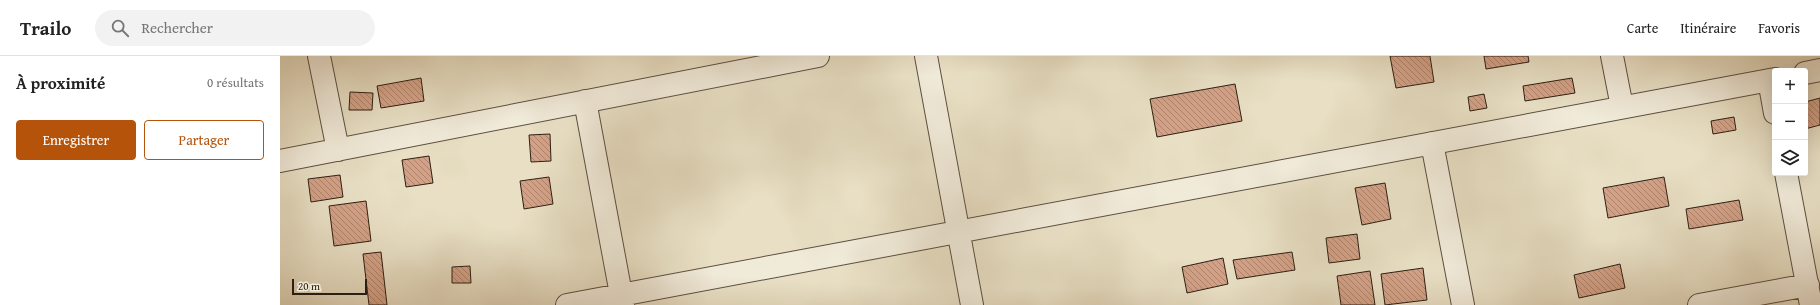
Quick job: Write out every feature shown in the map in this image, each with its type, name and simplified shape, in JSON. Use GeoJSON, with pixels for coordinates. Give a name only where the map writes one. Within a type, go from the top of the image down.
{"type":"FeatureCollection","features":[{"type":"Feature","properties":{"kind":"street"},"geometry":{"type":"LineString","coordinates":[[319,56],[338,150]]}},
{"type":"Feature","properties":{"kind":"street"},"geometry":{"type":"LineString","coordinates":[[280,161],[818,56]]}},
{"type":"Feature","properties":{"kind":"street"},"geometry":{"type":"LineString","coordinates":[[926,56],[972,305]]}},
{"type":"Feature","properties":{"kind":"street"},"geometry":{"type":"LineString","coordinates":[[1612,56],[1622,107]]}},
{"type":"Feature","properties":{"kind":"street"},"geometry":{"type":"LineString","coordinates":[[1808,72],[1820,70]]}},
{"type":"Feature","properties":{"kind":"street"},"geometry":{"type":"LineString","coordinates":[[567,305],[622,300],[959,232],[1772,79]]}},
{"type":"Feature","properties":{"kind":"street"},"geometry":{"type":"LineString","coordinates":[[585,101],[622,300]]}},
{"type":"Feature","properties":{"kind":"street"},"geometry":{"type":"LineString","coordinates":[[1432,143],[1463,305]]}},
{"type":"Feature","properties":{"kind":"street"},"geometry":{"type":"LineString","coordinates":[[1699,305],[1810,295],[1787,176]]}},
{"type":"Feature","properties":{"kind":"building"},"geometry":{"type":"Polygon","coordinates":[[[1390,56],[1430,56],[1434,82],[1396,88],[1390,56]]]}},
{"type":"Feature","properties":{"kind":"building"},"geometry":{"type":"Polygon","coordinates":[[[1484,56],[1528,56],[1529,62],[1486,69],[1484,56]]]}},
{"type":"Feature","properties":{"kind":"building"},"geometry":{"type":"Polygon","coordinates":[[[421,78],[424,101],[381,108],[377,86],[421,78]]]}},
{"type":"Feature","properties":{"kind":"building"},"geometry":{"type":"Polygon","coordinates":[[[1572,78],[1575,93],[1525,101],[1523,86],[1572,78]]]}},
{"type":"Feature","properties":{"kind":"building"},"geometry":{"type":"Polygon","coordinates":[[[1235,84],[1242,121],[1157,137],[1150,99],[1235,84]]]}},
{"type":"Feature","properties":{"kind":"building"},"geometry":{"type":"Polygon","coordinates":[[[350,92],[373,93],[372,110],[349,110],[350,92]]]}},
{"type":"Feature","properties":{"kind":"building"},"geometry":{"type":"Polygon","coordinates":[[[1484,94],[1487,108],[1470,111],[1468,97],[1484,94]]]}},
{"type":"Feature","properties":{"kind":"building"},"geometry":{"type":"Polygon","coordinates":[[[1820,98],[1820,125],[1808,128],[1808,104],[1808,101],[1820,98]]]}},
{"type":"Feature","properties":{"kind":"building"},"geometry":{"type":"Polygon","coordinates":[[[1734,117],[1736,130],[1713,134],[1711,121],[1734,117]]]}},
{"type":"Feature","properties":{"kind":"building"},"geometry":{"type":"Polygon","coordinates":[[[550,134],[551,161],[531,162],[529,135],[550,134]]]}},
{"type":"Feature","properties":{"kind":"building"},"geometry":{"type":"Polygon","coordinates":[[[429,156],[433,183],[406,187],[402,160],[429,156]]]}},
{"type":"Feature","properties":{"kind":"building"},"geometry":{"type":"Polygon","coordinates":[[[340,175],[343,197],[311,202],[308,179],[340,175]]]}},
{"type":"Feature","properties":{"kind":"building"},"geometry":{"type":"Polygon","coordinates":[[[549,177],[553,204],[524,209],[520,181],[549,177]]]}},
{"type":"Feature","properties":{"kind":"building"},"geometry":{"type":"Polygon","coordinates":[[[1664,177],[1669,206],[1608,218],[1603,188],[1664,177]]]}},
{"type":"Feature","properties":{"kind":"building"},"geometry":{"type":"Polygon","coordinates":[[[1385,183],[1391,219],[1362,225],[1355,188],[1385,183]]]}},
{"type":"Feature","properties":{"kind":"building"},"geometry":{"type":"Polygon","coordinates":[[[1739,200],[1743,220],[1689,229],[1686,209],[1739,200]]]}},
{"type":"Feature","properties":{"kind":"building"},"geometry":{"type":"Polygon","coordinates":[[[366,201],[371,241],[334,246],[329,206],[366,201]]]}},
{"type":"Feature","properties":{"kind":"building"},"geometry":{"type":"Polygon","coordinates":[[[1357,234],[1360,259],[1329,263],[1326,238],[1357,234]]]}},
{"type":"Feature","properties":{"kind":"building"},"geometry":{"type":"Polygon","coordinates":[[[381,252],[387,305],[369,305],[363,254],[381,252]]]}},
{"type":"Feature","properties":{"kind":"building"},"geometry":{"type":"Polygon","coordinates":[[[1292,252],[1295,270],[1237,279],[1233,260],[1292,252]]]}},
{"type":"Feature","properties":{"kind":"building"},"geometry":{"type":"Polygon","coordinates":[[[1223,258],[1228,284],[1187,293],[1182,267],[1223,258]]]}},
{"type":"Feature","properties":{"kind":"building"},"geometry":{"type":"Polygon","coordinates":[[[1620,264],[1625,288],[1579,298],[1574,275],[1620,264]]]}},
{"type":"Feature","properties":{"kind":"building"},"geometry":{"type":"Polygon","coordinates":[[[470,266],[471,283],[452,283],[452,267],[470,266]]]}},
{"type":"Feature","properties":{"kind":"building"},"geometry":{"type":"Polygon","coordinates":[[[1423,268],[1427,300],[1385,305],[1381,274],[1423,268]]]}},
{"type":"Feature","properties":{"kind":"building"},"geometry":{"type":"Polygon","coordinates":[[[1370,271],[1375,305],[1341,305],[1337,276],[1370,271]]]}}]}
